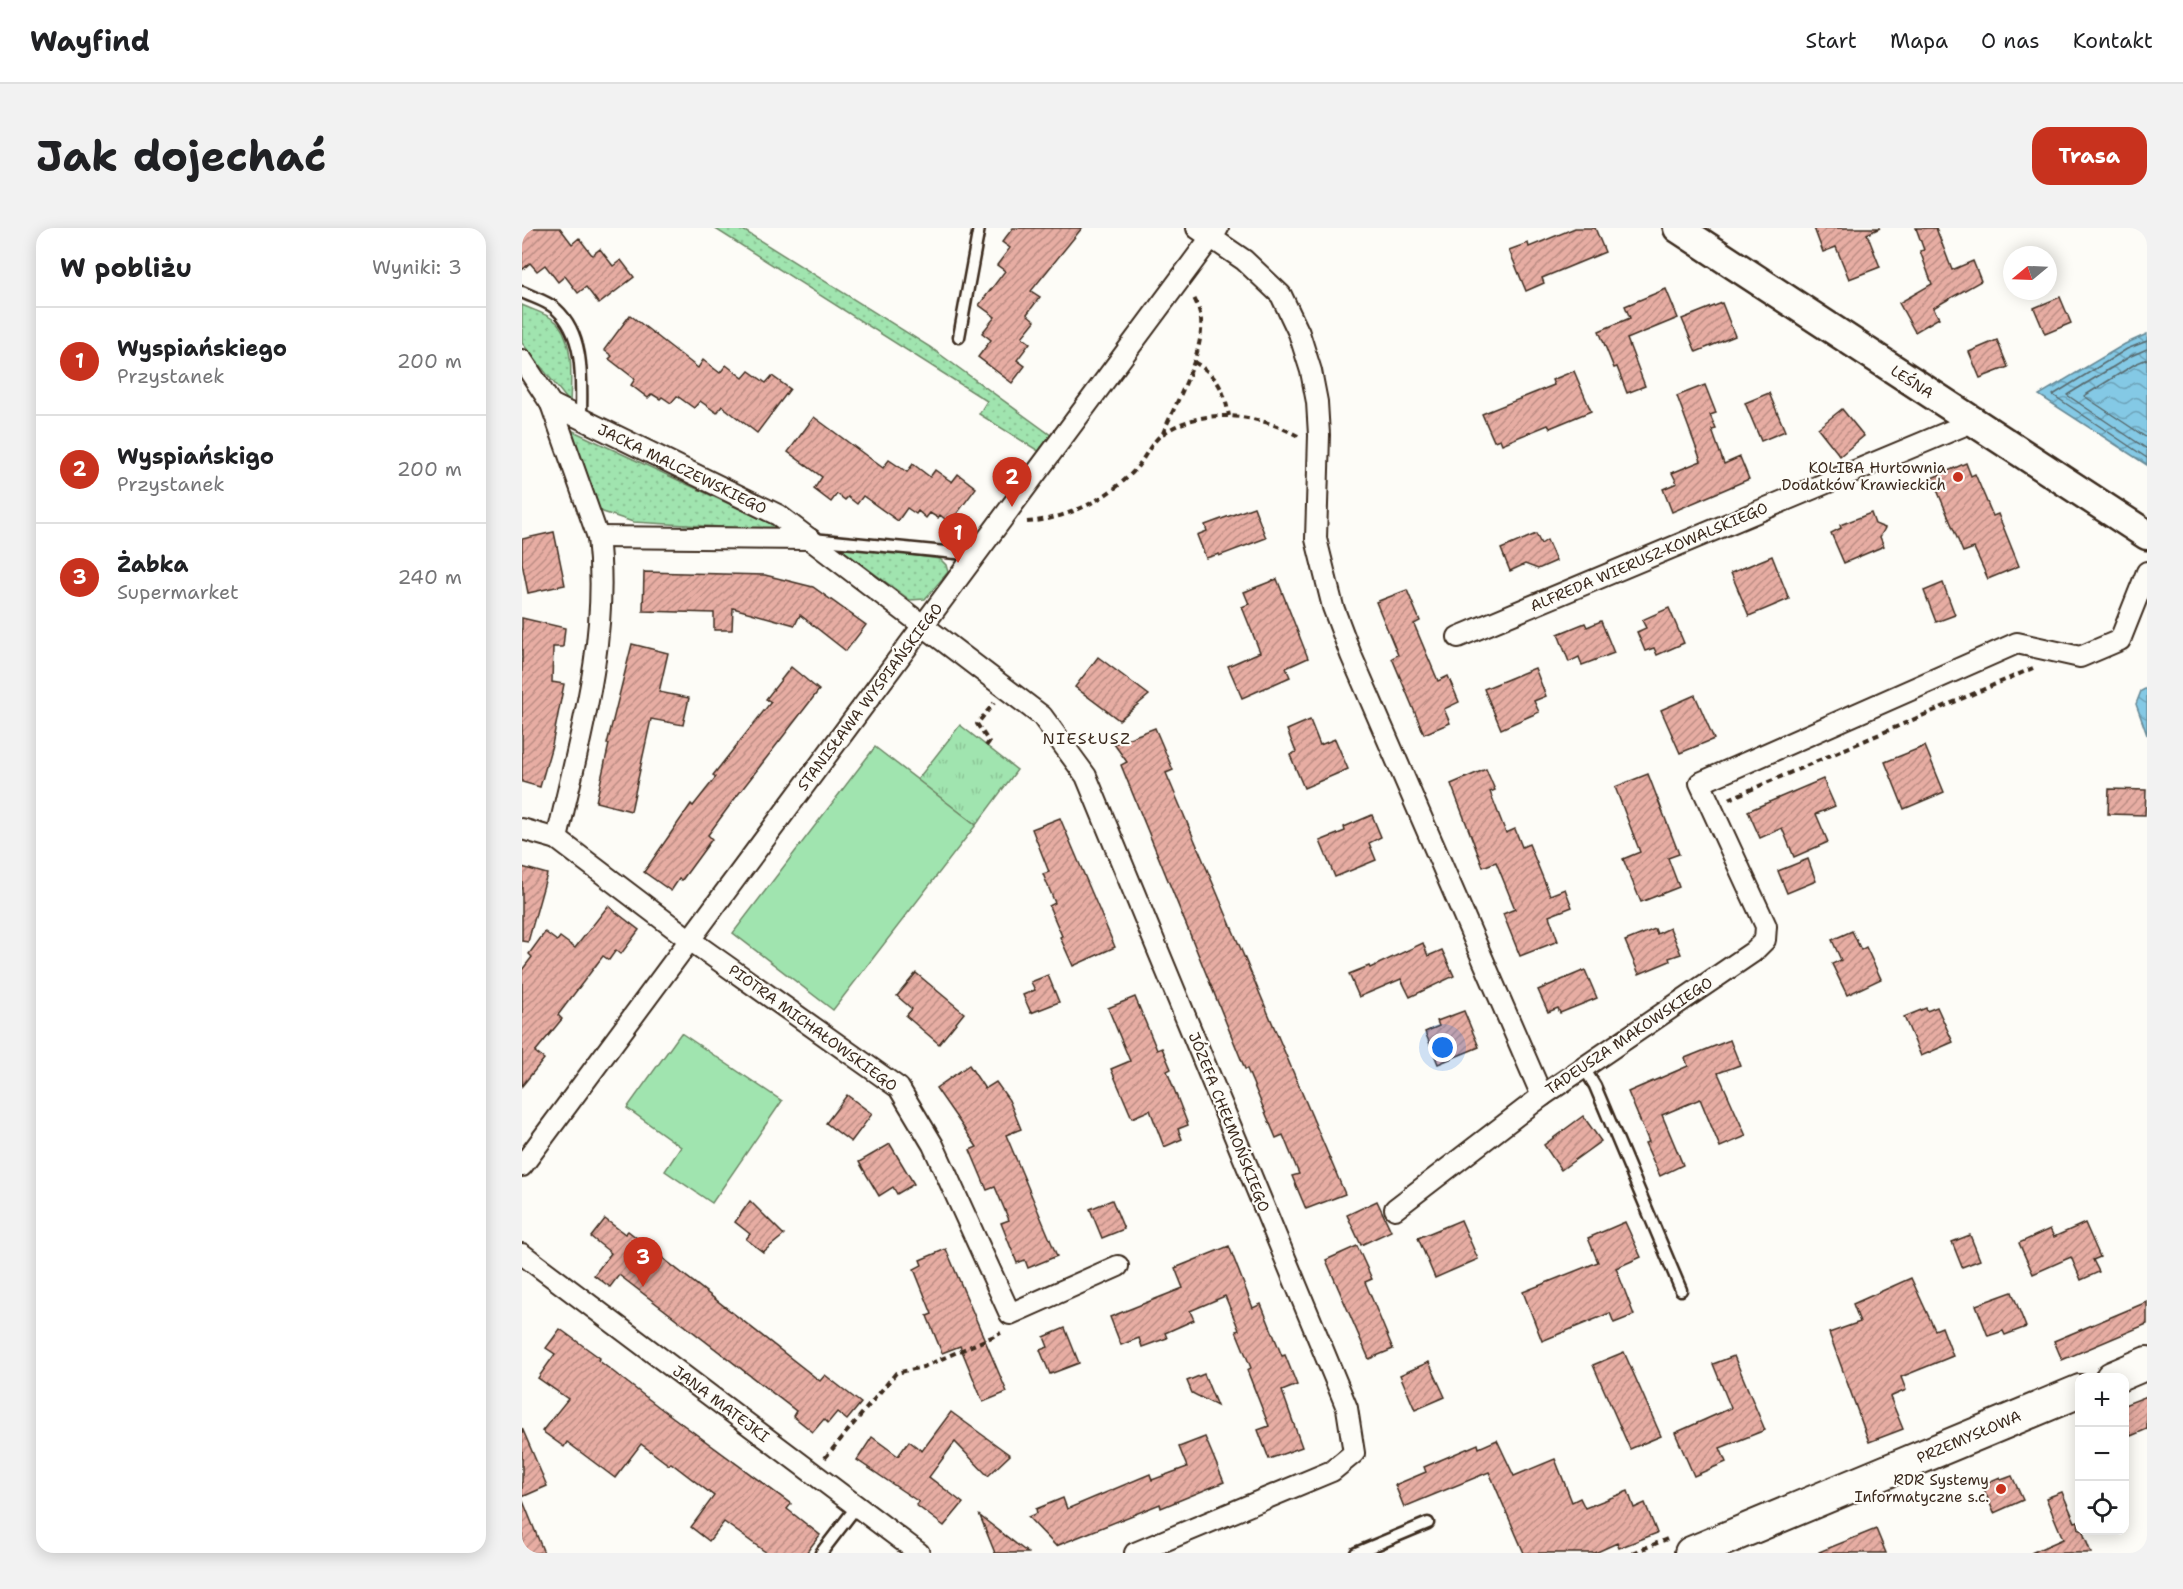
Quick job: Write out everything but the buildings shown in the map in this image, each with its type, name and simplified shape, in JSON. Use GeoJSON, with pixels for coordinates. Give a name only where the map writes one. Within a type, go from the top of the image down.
{"type":"FeatureCollection","features":[{"type":"Feature","properties":{"kind":"main road"},"geometry":{"type":"LineString","coordinates":[[2122,1373],[2147,1363]]}},
{"type":"Feature","properties":{"kind":"main road","name":"PRZEMYSŁOWA"},"geometry":{"type":"LineString","coordinates":[[1692,1553],[2075,1393]]}},
{"type":"Feature","properties":{"kind":"street","name":"LEŚNA"},"geometry":{"type":"LineString","coordinates":[[1678,228],[2147,535]]}},
{"type":"Feature","properties":{"kind":"street","name":"STANISŁAWA WYSPIAŃSKIEGO"},"geometry":{"type":"LineString","coordinates":[[522,1167],[976,555],[1209,231]]}},
{"type":"Feature","properties":{"kind":"street","name":"TADEUSZA MAKOWSKIEGO"},"geometry":{"type":"LineString","coordinates":[[1209,231],[1281,295],[1299,333],[1311,371],[1317,402],[1319,435],[1316,539],[1333,607],[1351,655],[1542,1096],[1753,952],[1765,940],[1766,926],[1700,783],[2017,643],[2080,657],[2120,640],[2147,572]]}},
{"type":"Feature","properties":{"kind":"street","name":"JACKA MALCZEWSKIEGO"},"geometry":{"type":"LineString","coordinates":[[522,360],[551,404],[598,537],[600,557],[599,624],[592,679],[557,838]]}},
{"type":"Feature","properties":{"kind":"street","name":"JACKA MALCZEWSKIEGO"},"geometry":{"type":"LineString","coordinates":[[551,404],[778,515],[924,625]]}},
{"type":"Feature","properties":{"kind":"street","name":"ALFREDA WIERUSZ-KOWALSKIEGO"},"geometry":{"type":"LineString","coordinates":[[1458,637],[1972,422]]}},
{"type":"Feature","properties":{"kind":"street","name":"JACKA MALCZEWSKIEGO"},"geometry":{"type":"LineString","coordinates":[[598,537],[810,538]]}},
{"type":"Feature","properties":{"kind":"street","name":"JÓZEFA CHEŁMOŃSKIEGO"},"geometry":{"type":"LineString","coordinates":[[924,625],[1042,716],[1086,776],[1347,1408],[1354,1453],[1332,1471],[1135,1553]]}},
{"type":"Feature","properties":{"kind":"street"},"geometry":{"type":"LineString","coordinates":[[522,829],[557,838],[690,940]]}},
{"type":"Feature","properties":{"kind":"street","name":"PIOTRA MICHAŁOWSKIEGO"},"geometry":{"type":"LineString","coordinates":[[690,940],[899,1088],[933,1145],[1010,1314]]}},
{"type":"Feature","properties":{"kind":"street"},"geometry":{"type":"LineString","coordinates":[[1395,1209],[1542,1096]]}},
{"type":"Feature","properties":{"kind":"street","name":"JANA MATEJKI"},"geometry":{"type":"LineString","coordinates":[[522,1254],[919,1553]]}},
{"type":"Feature","properties":{"kind":"street"},"geometry":{"type":"LineString","coordinates":[[1010,1314],[1118,1266]]}},
{"type":"Feature","properties":{"kind":"lane"},"geometry":{"type":"LineString","coordinates":[[959,337],[979,228]]}},
{"type":"Feature","properties":{"kind":"lane"},"geometry":{"type":"LineString","coordinates":[[522,292],[554,308],[571,327],[577,346],[581,381],[580,420]]}},
{"type":"Feature","properties":{"kind":"lane"},"geometry":{"type":"LineString","coordinates":[[810,538],[976,555]]}},
{"type":"Feature","properties":{"kind":"lane"},"geometry":{"type":"LineString","coordinates":[[1584,1068],[1595,1086],[1681,1290]]}},
{"type":"Feature","properties":{"kind":"lane"},"geometry":{"type":"LineString","coordinates":[[821,1553],[857,1506]]}},
{"type":"Feature","properties":{"kind":"lane"},"geometry":{"type":"LineString","coordinates":[[1356,1553],[1428,1523]]}},
{"type":"Feature","properties":{"kind":"path"},"geometry":{"type":"LineString","coordinates":[[1017,523],[1036,521],[1092,503],[1113,489],[1133,471],[1162,434],[1194,362],[1200,341],[1201,314],[1190,289]]}},
{"type":"Feature","properties":{"kind":"path"},"geometry":{"type":"LineString","coordinates":[[1194,362],[1206,369],[1219,383],[1229,416]]}},
{"type":"Feature","properties":{"kind":"path"},"geometry":{"type":"LineString","coordinates":[[1162,434],[1187,423],[1218,416],[1250,417],[1279,425],[1307,441]]}},
{"type":"Feature","properties":{"kind":"path"},"geometry":{"type":"LineString","coordinates":[[986,746],[989,742],[977,724],[1005,688]]}},
{"type":"Feature","properties":{"kind":"path"},"geometry":{"type":"LineString","coordinates":[[823,1461],[896,1373],[923,1367],[1007,1331],[1010,1314]]}},
{"type":"Feature","properties":{"kind":"green space"},"geometry":{"type":"Polygon","coordinates":[[[714,228],[740,228],[930,347],[1052,436],[1040,452],[979,414],[987,401],[714,228]]]}},
{"type":"Feature","properties":{"kind":"green space"},"geometry":{"type":"Polygon","coordinates":[[[522,305],[551,318],[564,333],[570,363],[570,403],[522,343],[522,305]]]}},
{"type":"Feature","properties":{"kind":"green space"},"geometry":{"type":"Polygon","coordinates":[[[571,430],[774,525],[776,530],[633,522],[603,512],[591,502],[571,430]]]}},
{"type":"Feature","properties":{"kind":"green space"},"geometry":{"type":"Polygon","coordinates":[[[843,546],[940,559],[946,565],[948,572],[925,599],[910,600],[844,551],[843,546]]]}},
{"type":"Feature","properties":{"kind":"green space"},"geometry":{"type":"Polygon","coordinates":[[[960,725],[1017,770],[976,825],[917,780],[960,725]]]}},
{"type":"Feature","properties":{"kind":"green space"},"geometry":{"type":"Polygon","coordinates":[[[875,747],[976,825],[833,1010],[733,933],[875,747]]]}},
{"type":"Feature","properties":{"kind":"green space"},"geometry":{"type":"Polygon","coordinates":[[[681,1033],[782,1101],[712,1203],[665,1171],[681,1147],[627,1108],[681,1033]]]}},
{"type":"Feature","properties":{"kind":"water"},"geometry":{"type":"Polygon","coordinates":[[[2147,334],[2147,465],[2039,395],[2125,344],[2147,334]]]}},
{"type":"Feature","properties":{"kind":"water"},"geometry":{"type":"Polygon","coordinates":[[[2147,688],[2147,735],[2136,704],[2141,691],[2147,688]]]}},
{"type":"Feature","properties":{"kind":"place","name":"KOLIBA Hurtownia Dodatków Krawieckich"},"geometry":{"type":"Point","coordinates":[1958,477]}},
{"type":"Feature","properties":{"kind":"place","name":"Wyspiańskigo"},"geometry":{"type":"Point","coordinates":[1012,507]}},
{"type":"Feature","properties":{"kind":"place","name":"Wyspiańskiego"},"geometry":{"type":"Point","coordinates":[958,563]}},
{"type":"Feature","properties":{"kind":"place","name":"Żabka"},"geometry":{"type":"Point","coordinates":[643,1287]}},
{"type":"Feature","properties":{"kind":"place","name":"RDR Systemy Informatyczne s.c."},"geometry":{"type":"Point","coordinates":[2001,1489]}},
{"type":"Feature","properties":{"kind":"district","name":"NIESŁUSZ"},"geometry":{"type":"Point","coordinates":[1087,738]}}]}
